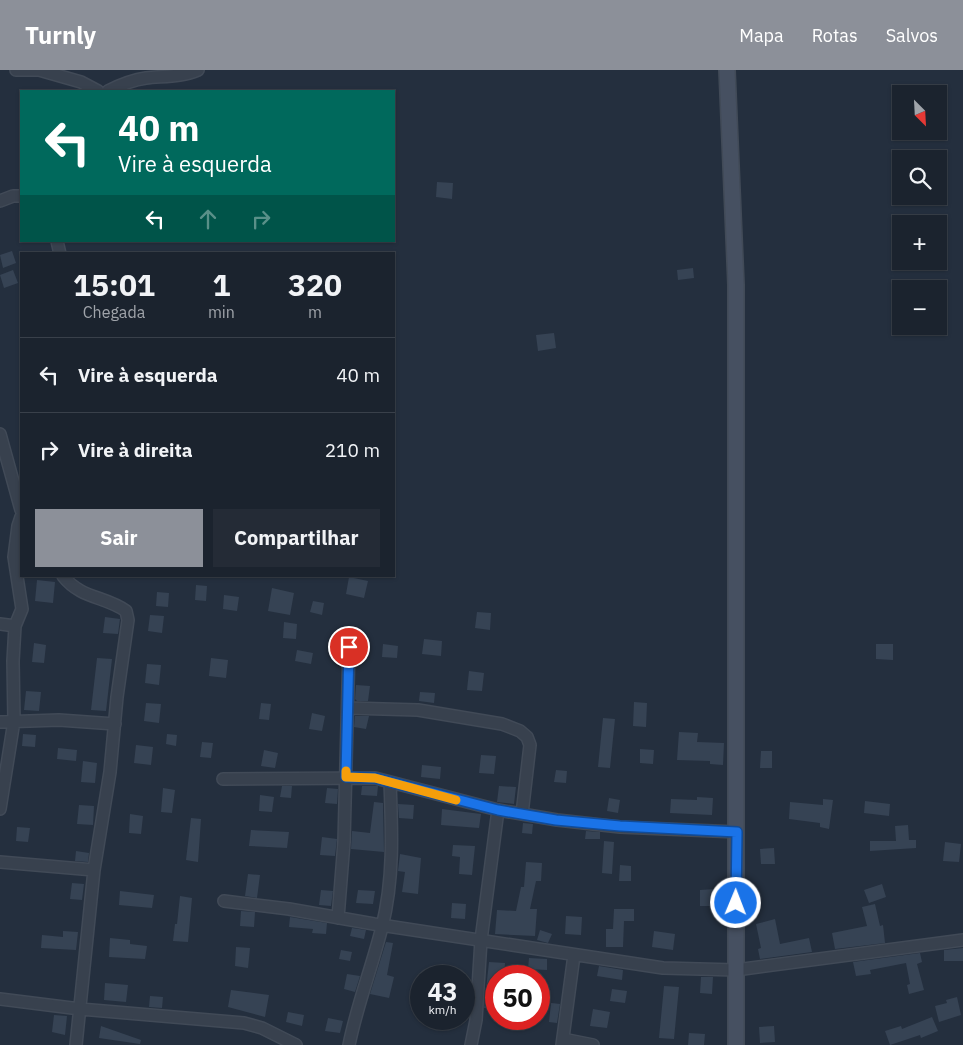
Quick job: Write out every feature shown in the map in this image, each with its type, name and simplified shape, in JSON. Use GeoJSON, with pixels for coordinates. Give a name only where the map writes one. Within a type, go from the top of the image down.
{"type":"FeatureCollection","features":[{"type":"Feature","properties":{"kind":"main road"},"geometry":{"type":"LineString","coordinates":[[727,70],[736,285],[736,1045]]}},
{"type":"Feature","properties":{"kind":"street"},"geometry":{"type":"LineString","coordinates":[[16,70],[38,70],[81,82],[96,90]]}},
{"type":"Feature","properties":{"kind":"street"},"geometry":{"type":"LineString","coordinates":[[110,90],[122,84],[144,78],[171,76],[198,70]]}},
{"type":"Feature","properties":{"kind":"street"},"geometry":{"type":"LineString","coordinates":[[0,201],[13,196],[20,196]]}},
{"type":"Feature","properties":{"kind":"street"},"geometry":{"type":"LineString","coordinates":[[0,434],[20,506]]}},
{"type":"Feature","properties":{"kind":"street"},"geometry":{"type":"LineString","coordinates":[[0,809],[14,721],[15,626],[22,610],[14,558],[20,520]]}},
{"type":"Feature","properties":{"kind":"street"},"geometry":{"type":"LineString","coordinates":[[64,577],[86,595],[115,603],[126,611],[128,620],[94,870],[76,1045]]}},
{"type":"Feature","properties":{"kind":"street"},"geometry":{"type":"LineString","coordinates":[[0,624],[15,626]]}},
{"type":"Feature","properties":{"kind":"street"},"geometry":{"type":"LineString","coordinates":[[338,918],[344,842],[349,708],[349,647]]}},
{"type":"Feature","properties":{"kind":"street"},"geometry":{"type":"LineString","coordinates":[[349,708],[418,710],[502,724],[520,731],[527,737],[530,745],[522,814]]}},
{"type":"Feature","properties":{"kind":"street"},"geometry":{"type":"LineString","coordinates":[[0,722],[92,721],[115,724]]}},
{"type":"Feature","properties":{"kind":"street"},"geometry":{"type":"LineString","coordinates":[[222,779],[375,778],[498,810],[522,814],[620,826],[737,832]]}},
{"type":"Feature","properties":{"kind":"street"},"geometry":{"type":"LineString","coordinates":[[350,1045],[353,1024],[383,925],[391,876],[390,782]]}},
{"type":"Feature","properties":{"kind":"street"},"geometry":{"type":"LineString","coordinates":[[471,1045],[476,1020],[481,940],[498,810]]}},
{"type":"Feature","properties":{"kind":"street"},"geometry":{"type":"LineString","coordinates":[[0,862],[94,870]]}},
{"type":"Feature","properties":{"kind":"street"},"geometry":{"type":"LineString","coordinates":[[224,901],[289,908],[338,918],[663,968],[736,970],[963,940]]}},
{"type":"Feature","properties":{"kind":"street"},"geometry":{"type":"LineString","coordinates":[[574,955],[563,1042],[593,1045]]}},
{"type":"Feature","properties":{"kind":"street"},"geometry":{"type":"LineString","coordinates":[[0,999],[80,1009],[244,1023],[262,1028],[296,1045]]}},
{"type":"Feature","properties":{"kind":"building"},"geometry":{"type":"Polygon","coordinates":[[[437,182],[453,183],[452,199],[436,197],[437,182]]]}},
{"type":"Feature","properties":{"kind":"building"},"geometry":{"type":"Polygon","coordinates":[[[12,251],[16,263],[3,268],[0,255],[12,251]]]}},
{"type":"Feature","properties":{"kind":"building"},"geometry":{"type":"Polygon","coordinates":[[[693,268],[694,278],[678,280],[677,270],[693,268]]]}},
{"type":"Feature","properties":{"kind":"building"},"geometry":{"type":"Polygon","coordinates":[[[13,270],[18,283],[4,288],[0,275],[13,270]]]}},
{"type":"Feature","properties":{"kind":"building"},"geometry":{"type":"Polygon","coordinates":[[[554,333],[556,348],[538,351],[536,335],[554,333]]]}},
{"type":"Feature","properties":{"kind":"building"},"geometry":{"type":"Polygon","coordinates":[[[349,577],[368,581],[364,598],[346,594],[349,577]]]}},
{"type":"Feature","properties":{"kind":"building"},"geometry":{"type":"Polygon","coordinates":[[[37,580],[55,582],[53,603],[35,601],[37,580]]]}},
{"type":"Feature","properties":{"kind":"building"},"geometry":{"type":"Polygon","coordinates":[[[196,585],[207,586],[206,601],[195,600],[196,585]]]}},
{"type":"Feature","properties":{"kind":"building"},"geometry":{"type":"Polygon","coordinates":[[[272,588],[294,593],[290,615],[268,611],[272,588]]]}},
{"type":"Feature","properties":{"kind":"building"},"geometry":{"type":"Polygon","coordinates":[[[157,592],[169,593],[168,607],[156,606],[157,592]]]}},
{"type":"Feature","properties":{"kind":"building"},"geometry":{"type":"Polygon","coordinates":[[[224,595],[239,597],[237,611],[223,609],[224,595]]]}},
{"type":"Feature","properties":{"kind":"building"},"geometry":{"type":"Polygon","coordinates":[[[313,601],[324,603],[322,615],[310,612],[313,601]]]}},
{"type":"Feature","properties":{"kind":"building"},"geometry":{"type":"Polygon","coordinates":[[[477,612],[491,613],[490,630],[475,628],[477,612]]]}},
{"type":"Feature","properties":{"kind":"building"},"geometry":{"type":"Polygon","coordinates":[[[150,615],[164,616],[162,633],[148,631],[150,615]]]}},
{"type":"Feature","properties":{"kind":"building"},"geometry":{"type":"Polygon","coordinates":[[[105,617],[120,619],[118,634],[103,633],[105,617]]]}},
{"type":"Feature","properties":{"kind":"building"},"geometry":{"type":"Polygon","coordinates":[[[284,622],[297,624],[296,639],[283,638],[284,622]]]}},
{"type":"Feature","properties":{"kind":"building"},"geometry":{"type":"Polygon","coordinates":[[[424,639],[442,641],[441,656],[422,654],[424,639]]]}},
{"type":"Feature","properties":{"kind":"building"},"geometry":{"type":"Polygon","coordinates":[[[34,643],[46,645],[44,663],[32,662],[34,643]]]}},
{"type":"Feature","properties":{"kind":"building"},"geometry":{"type":"Polygon","coordinates":[[[383,644],[398,646],[397,658],[382,657],[383,644]]]}},
{"type":"Feature","properties":{"kind":"building"},"geometry":{"type":"Polygon","coordinates":[[[876,644],[893,644],[893,660],[876,659],[876,644]]]}},
{"type":"Feature","properties":{"kind":"building"},"geometry":{"type":"Polygon","coordinates":[[[297,650],[313,653],[311,664],[295,661],[297,650]]]}},
{"type":"Feature","properties":{"kind":"building"},"geometry":{"type":"Polygon","coordinates":[[[97,658],[112,659],[106,711],[91,710],[97,658]]]}},
{"type":"Feature","properties":{"kind":"building"},"geometry":{"type":"Polygon","coordinates":[[[211,658],[228,660],[226,678],[209,676],[211,658]]]}},
{"type":"Feature","properties":{"kind":"building"},"geometry":{"type":"Polygon","coordinates":[[[147,664],[161,665],[159,685],[145,683],[147,664]]]}},
{"type":"Feature","properties":{"kind":"building"},"geometry":{"type":"Polygon","coordinates":[[[469,671],[484,673],[482,691],[467,690],[469,671]]]}},
{"type":"Feature","properties":{"kind":"building"},"geometry":{"type":"Polygon","coordinates":[[[356,685],[370,686],[368,701],[357,701],[355,699],[356,685]]]}},
{"type":"Feature","properties":{"kind":"building"},"geometry":{"type":"Polygon","coordinates":[[[26,691],[41,692],[39,711],[24,710],[26,691]]]}},
{"type":"Feature","properties":{"kind":"building"},"geometry":{"type":"Polygon","coordinates":[[[420,692],[435,693],[434,703],[419,701],[420,692]]]}},
{"type":"Feature","properties":{"kind":"building"},"geometry":{"type":"Polygon","coordinates":[[[634,702],[647,703],[646,727],[633,726],[634,702]]]}},
{"type":"Feature","properties":{"kind":"building"},"geometry":{"type":"Polygon","coordinates":[[[146,703],[161,704],[159,723],[144,721],[146,703]]]}},
{"type":"Feature","properties":{"kind":"building"},"geometry":{"type":"Polygon","coordinates":[[[261,703],[271,704],[269,720],[259,719],[261,703]]]}},
{"type":"Feature","properties":{"kind":"building"},"geometry":{"type":"Polygon","coordinates":[[[312,713],[325,716],[322,731],[309,729],[312,713]]]}},
{"type":"Feature","properties":{"kind":"building"},"geometry":{"type":"Polygon","coordinates":[[[355,716],[369,716],[366,729],[354,727],[355,716]]]}},
{"type":"Feature","properties":{"kind":"building"},"geometry":{"type":"Polygon","coordinates":[[[603,718],[615,719],[610,768],[598,767],[603,718]]]}},
{"type":"Feature","properties":{"kind":"building"},"geometry":{"type":"Polygon","coordinates":[[[679,732],[698,733],[697,742],[724,743],[723,765],[710,764],[710,761],[677,760],[679,732]]]}},
{"type":"Feature","properties":{"kind":"building"},"geometry":{"type":"Polygon","coordinates":[[[23,734],[36,735],[35,747],[22,746],[23,734]]]}},
{"type":"Feature","properties":{"kind":"building"},"geometry":{"type":"Polygon","coordinates":[[[167,734],[177,735],[176,746],[166,744],[167,734]]]}},
{"type":"Feature","properties":{"kind":"building"},"geometry":{"type":"Polygon","coordinates":[[[202,742],[213,743],[211,758],[200,757],[202,742]]]}},
{"type":"Feature","properties":{"kind":"building"},"geometry":{"type":"Polygon","coordinates":[[[136,745],[153,747],[151,765],[134,763],[136,745]]]}},
{"type":"Feature","properties":{"kind":"building"},"geometry":{"type":"Polygon","coordinates":[[[58,748],[77,750],[76,761],[57,759],[58,748]]]}},
{"type":"Feature","properties":{"kind":"building"},"geometry":{"type":"Polygon","coordinates":[[[640,749],[654,750],[653,764],[640,763],[640,749]]]}},
{"type":"Feature","properties":{"kind":"building"},"geometry":{"type":"Polygon","coordinates":[[[264,750],[278,753],[275,768],[261,766],[264,750]]]}},
{"type":"Feature","properties":{"kind":"building"},"geometry":{"type":"Polygon","coordinates":[[[761,751],[772,751],[772,768],[760,768],[761,751]]]}},
{"type":"Feature","properties":{"kind":"building"},"geometry":{"type":"Polygon","coordinates":[[[481,755],[496,756],[494,774],[479,773],[481,755]]]}},
{"type":"Feature","properties":{"kind":"building"},"geometry":{"type":"Polygon","coordinates":[[[83,761],[97,763],[95,783],[81,782],[83,761]]]}},
{"type":"Feature","properties":{"kind":"building"},"geometry":{"type":"Polygon","coordinates":[[[422,765],[441,767],[440,779],[421,777],[422,765]]]}},
{"type":"Feature","properties":{"kind":"building"},"geometry":{"type":"Polygon","coordinates":[[[556,770],[567,771],[566,783],[554,782],[556,770]]]}},
{"type":"Feature","properties":{"kind":"building"},"geometry":{"type":"Polygon","coordinates":[[[282,786],[292,786],[291,798],[280,797],[282,786]]]}},
{"type":"Feature","properties":{"kind":"building"},"geometry":{"type":"Polygon","coordinates":[[[362,786],[378,786],[377,796],[361,795],[362,786]]]}},
{"type":"Feature","properties":{"kind":"building"},"geometry":{"type":"Polygon","coordinates":[[[499,786],[516,787],[514,804],[497,802],[499,786]]]}},
{"type":"Feature","properties":{"kind":"building"},"geometry":{"type":"Polygon","coordinates":[[[163,788],[175,790],[172,813],[161,812],[163,788]]]}},
{"type":"Feature","properties":{"kind":"building"},"geometry":{"type":"Polygon","coordinates":[[[327,788],[338,789],[337,804],[325,803],[327,788]]]}},
{"type":"Feature","properties":{"kind":"building"},"geometry":{"type":"Polygon","coordinates":[[[260,795],[274,797],[272,812],[259,811],[260,795]]]}},
{"type":"Feature","properties":{"kind":"building"},"geometry":{"type":"Polygon","coordinates":[[[697,797],[713,798],[712,815],[670,813],[671,799],[697,800],[697,797]]]}},
{"type":"Feature","properties":{"kind":"building"},"geometry":{"type":"Polygon","coordinates":[[[609,798],[620,800],[618,813],[607,811],[609,798]]]}},
{"type":"Feature","properties":{"kind":"building"},"geometry":{"type":"Polygon","coordinates":[[[823,799],[833,800],[829,829],[820,827],[820,823],[789,819],[790,802],[823,805],[823,799]]]}},
{"type":"Feature","properties":{"kind":"building"},"geometry":{"type":"Polygon","coordinates":[[[865,801],[890,804],[889,816],[864,813],[865,801]]]}},
{"type":"Feature","properties":{"kind":"building"},"geometry":{"type":"Polygon","coordinates":[[[374,802],[383,803],[384,852],[351,849],[352,831],[370,833],[374,802]]]}},
{"type":"Feature","properties":{"kind":"building"},"geometry":{"type":"Polygon","coordinates":[[[398,804],[414,805],[413,819],[399,818],[398,804]]]}},
{"type":"Feature","properties":{"kind":"building"},"geometry":{"type":"Polygon","coordinates":[[[79,805],[94,806],[93,825],[77,824],[79,805]]]}},
{"type":"Feature","properties":{"kind":"building"},"geometry":{"type":"Polygon","coordinates":[[[442,809],[481,814],[479,828],[441,825],[442,809]]]}},
{"type":"Feature","properties":{"kind":"building"},"geometry":{"type":"Polygon","coordinates":[[[130,814],[143,816],[141,834],[129,833],[130,814]]]}},
{"type":"Feature","properties":{"kind":"building"},"geometry":{"type":"Polygon","coordinates":[[[191,818],[201,819],[198,862],[186,860],[191,818]]]}},
{"type":"Feature","properties":{"kind":"building"},"geometry":{"type":"Polygon","coordinates":[[[523,823],[533,824],[532,834],[522,833],[523,823]]]}},
{"type":"Feature","properties":{"kind":"building"},"geometry":{"type":"Polygon","coordinates":[[[908,825],[909,840],[916,840],[916,848],[870,851],[870,841],[896,841],[895,826],[908,825]]]}},
{"type":"Feature","properties":{"kind":"building"},"geometry":{"type":"Polygon","coordinates":[[[17,827],[30,828],[28,842],[16,841],[17,827]]]}},
{"type":"Feature","properties":{"kind":"building"},"geometry":{"type":"Polygon","coordinates":[[[251,830],[289,832],[287,848],[249,846],[251,830]]]}},
{"type":"Feature","properties":{"kind":"building"},"geometry":{"type":"Polygon","coordinates":[[[586,831],[600,832],[600,839],[585,839],[586,831]]]}},
{"type":"Feature","properties":{"kind":"building"},"geometry":{"type":"Polygon","coordinates":[[[322,837],[337,839],[335,856],[320,855],[322,837]]]}},
{"type":"Feature","properties":{"kind":"building"},"geometry":{"type":"Polygon","coordinates":[[[604,841],[614,842],[612,874],[602,873],[604,841]]]}},
{"type":"Feature","properties":{"kind":"building"},"geometry":{"type":"Polygon","coordinates":[[[945,842],[961,844],[959,862],[943,861],[945,842]]]}},
{"type":"Feature","properties":{"kind":"building"},"geometry":{"type":"Polygon","coordinates":[[[453,845],[475,846],[472,875],[459,874],[460,857],[452,856],[453,845]]]}},
{"type":"Feature","properties":{"kind":"building"},"geometry":{"type":"Polygon","coordinates":[[[774,848],[775,864],[761,864],[760,849],[774,848]]]}},
{"type":"Feature","properties":{"kind":"building"},"geometry":{"type":"Polygon","coordinates":[[[76,851],[89,853],[88,862],[75,861],[76,851]]]}},
{"type":"Feature","properties":{"kind":"building"},"geometry":{"type":"Polygon","coordinates":[[[400,854],[421,858],[418,894],[402,892],[405,872],[398,871],[400,854]]]}},
{"type":"Feature","properties":{"kind":"building"},"geometry":{"type":"Polygon","coordinates":[[[526,862],[542,863],[541,881],[536,881],[530,909],[537,909],[535,936],[495,934],[497,910],[516,911],[521,887],[524,887],[526,862]]]}},
{"type":"Feature","properties":{"kind":"building"},"geometry":{"type":"Polygon","coordinates":[[[620,865],[631,866],[631,881],[619,881],[620,865]]]}},
{"type":"Feature","properties":{"kind":"building"},"geometry":{"type":"Polygon","coordinates":[[[248,874],[260,875],[257,898],[245,896],[248,874]]]}},
{"type":"Feature","properties":{"kind":"building"},"geometry":{"type":"Polygon","coordinates":[[[72,883],[84,884],[82,900],[70,899],[72,883]]]}},
{"type":"Feature","properties":{"kind":"building"},"geometry":{"type":"Polygon","coordinates":[[[882,884],[886,897],[869,903],[864,890],[882,884]]]}},
{"type":"Feature","properties":{"kind":"building"},"geometry":{"type":"Polygon","coordinates":[[[715,889],[715,906],[700,906],[700,890],[715,889]]]}},
{"type":"Feature","properties":{"kind":"building"},"geometry":{"type":"Polygon","coordinates":[[[321,890],[333,891],[331,906],[319,905],[321,890]]]}},
{"type":"Feature","properties":{"kind":"building"},"geometry":{"type":"Polygon","coordinates":[[[358,890],[375,891],[373,904],[356,903],[358,890]]]}},
{"type":"Feature","properties":{"kind":"building"},"geometry":{"type":"Polygon","coordinates":[[[120,891],[154,895],[152,908],[119,905],[120,891]]]}},
{"type":"Feature","properties":{"kind":"building"},"geometry":{"type":"Polygon","coordinates":[[[180,896],[192,898],[188,942],[173,941],[180,896]]]}},
{"type":"Feature","properties":{"kind":"building"},"geometry":{"type":"Polygon","coordinates":[[[452,903],[466,904],[465,919],[451,918],[452,903]]]}},
{"type":"Feature","properties":{"kind":"building"},"geometry":{"type":"Polygon","coordinates":[[[875,904],[880,926],[883,925],[885,943],[835,949],[832,933],[867,926],[862,907],[875,904]]]}},
{"type":"Feature","properties":{"kind":"building"},"geometry":{"type":"Polygon","coordinates":[[[614,909],[634,909],[634,921],[624,921],[623,947],[606,947],[606,929],[613,929],[614,909]]]}},
{"type":"Feature","properties":{"kind":"building"},"geometry":{"type":"Polygon","coordinates":[[[241,911],[255,912],[254,927],[240,926],[241,911]]]}},
{"type":"Feature","properties":{"kind":"building"},"geometry":{"type":"Polygon","coordinates":[[[566,916],[582,917],[581,935],[565,934],[566,916]]]}},
{"type":"Feature","properties":{"kind":"building"},"geometry":{"type":"Polygon","coordinates":[[[290,917],[327,923],[326,934],[312,933],[313,929],[289,927],[290,917]]]}},
{"type":"Feature","properties":{"kind":"building"},"geometry":{"type":"Polygon","coordinates":[[[775,919],[780,944],[809,938],[812,952],[760,959],[758,949],[761,948],[756,924],[775,919]]]}},
{"type":"Feature","properties":{"kind":"building"},"geometry":{"type":"Polygon","coordinates":[[[352,928],[366,930],[364,939],[350,936],[352,928]]]}},
{"type":"Feature","properties":{"kind":"building"},"geometry":{"type":"Polygon","coordinates":[[[540,930],[552,934],[548,943],[537,940],[540,930]]]}},
{"type":"Feature","properties":{"kind":"building"},"geometry":{"type":"Polygon","coordinates":[[[63,931],[78,932],[76,950],[41,948],[42,935],[63,937],[63,931]]]}},
{"type":"Feature","properties":{"kind":"building"},"geometry":{"type":"Polygon","coordinates":[[[654,931],[675,934],[673,950],[652,947],[654,931]]]}},
{"type":"Feature","properties":{"kind":"building"},"geometry":{"type":"Polygon","coordinates":[[[110,938],[130,940],[130,944],[147,946],[145,959],[109,957],[110,938]]]}},
{"type":"Feature","properties":{"kind":"building"},"geometry":{"type":"Polygon","coordinates":[[[386,942],[393,943],[387,975],[394,977],[389,998],[370,994],[386,942]]]}},
{"type":"Feature","properties":{"kind":"building"},"geometry":{"type":"Polygon","coordinates":[[[236,947],[250,948],[248,968],[235,966],[236,947]]]}},
{"type":"Feature","properties":{"kind":"building"},"geometry":{"type":"Polygon","coordinates":[[[963,948],[963,961],[944,961],[944,950],[963,948]]]}},
{"type":"Feature","properties":{"kind":"building"},"geometry":{"type":"Polygon","coordinates":[[[341,950],[352,952],[350,961],[339,959],[341,950]]]}},
{"type":"Feature","properties":{"kind":"building"},"geometry":{"type":"Polygon","coordinates":[[[920,953],[922,962],[917,964],[924,990],[909,994],[907,985],[910,984],[906,963],[870,970],[871,974],[856,976],[853,962],[920,953]]]}},
{"type":"Feature","properties":{"kind":"building"},"geometry":{"type":"Polygon","coordinates":[[[529,958],[547,959],[547,965],[528,965],[529,958]]]}},
{"type":"Feature","properties":{"kind":"building"},"geometry":{"type":"Polygon","coordinates":[[[489,962],[505,963],[505,965],[489,965],[489,962]]]}},
{"type":"Feature","properties":{"kind":"building"},"geometry":{"type":"Polygon","coordinates":[[[599,966],[623,970],[622,980],[597,976],[599,966]]]}},
{"type":"Feature","properties":{"kind":"building"},"geometry":{"type":"Polygon","coordinates":[[[347,974],[360,976],[355,992],[344,989],[347,974]]]}},
{"type":"Feature","properties":{"kind":"building"},"geometry":{"type":"Polygon","coordinates":[[[701,977],[713,977],[712,994],[700,993],[701,977]]]}},
{"type":"Feature","properties":{"kind":"building"},"geometry":{"type":"Polygon","coordinates":[[[105,983],[128,985],[126,1002],[104,1000],[105,983]]]}},
{"type":"Feature","properties":{"kind":"building"},"geometry":{"type":"Polygon","coordinates":[[[664,986],[679,987],[674,1039],[659,1038],[664,986]]]}},
{"type":"Feature","properties":{"kind":"building"},"geometry":{"type":"Polygon","coordinates":[[[612,989],[627,991],[625,1003],[610,1001],[612,989]]]}},
{"type":"Feature","properties":{"kind":"building"},"geometry":{"type":"Polygon","coordinates":[[[231,990],[269,995],[265,1017],[228,1007],[231,990]]]}},
{"type":"Feature","properties":{"kind":"building"},"geometry":{"type":"Polygon","coordinates":[[[150,996],[163,997],[162,1008],[149,1007],[150,996]]]}},
{"type":"Feature","properties":{"kind":"building"},"geometry":{"type":"Polygon","coordinates":[[[957,997],[961,1015],[939,1022],[935,1006],[947,1003],[946,1000],[957,997]]]}},
{"type":"Feature","properties":{"kind":"building"},"geometry":{"type":"Polygon","coordinates":[[[551,1003],[560,1004],[557,1023],[550,1022],[551,1003]]]}},
{"type":"Feature","properties":{"kind":"building"},"geometry":{"type":"Polygon","coordinates":[[[593,1009],[610,1012],[607,1028],[590,1026],[593,1009]]]}},
{"type":"Feature","properties":{"kind":"building"},"geometry":{"type":"Polygon","coordinates":[[[288,1012],[304,1015],[302,1026],[286,1022],[288,1012]]]}},
{"type":"Feature","properties":{"kind":"building"},"geometry":{"type":"Polygon","coordinates":[[[54,1015],[67,1016],[65,1035],[52,1032],[54,1015]]]}},
{"type":"Feature","properties":{"kind":"building"},"geometry":{"type":"Polygon","coordinates":[[[932,1017],[938,1031],[921,1038],[920,1035],[890,1045],[885,1031],[901,1026],[902,1029],[932,1017]]]}},
{"type":"Feature","properties":{"kind":"building"},"geometry":{"type":"Polygon","coordinates":[[[328,1018],[343,1021],[340,1033],[325,1031],[328,1018]]]}},
{"type":"Feature","properties":{"kind":"building"},"geometry":{"type":"Polygon","coordinates":[[[101,1026],[141,1040],[140,1044],[99,1038],[101,1026]]]}},
{"type":"Feature","properties":{"kind":"building"},"geometry":{"type":"Polygon","coordinates":[[[774,1026],[775,1042],[760,1043],[759,1027],[774,1026]]]}},
{"type":"Feature","properties":{"kind":"building"},"geometry":{"type":"Polygon","coordinates":[[[689,1033],[705,1034],[704,1045],[688,1045],[689,1033]]]}},
{"type":"Feature","properties":{"kind":"slow traffic"},"geometry":{"type":"LineString","coordinates":[[346,771],[346,777],[375,778],[456,800]]}},
{"type":"Feature","properties":{"kind":"route"},"geometry":{"type":"LineString","coordinates":[[349,647],[346,777],[375,778],[498,810],[556,820],[620,826],[737,832],[736,903]]}}]}
